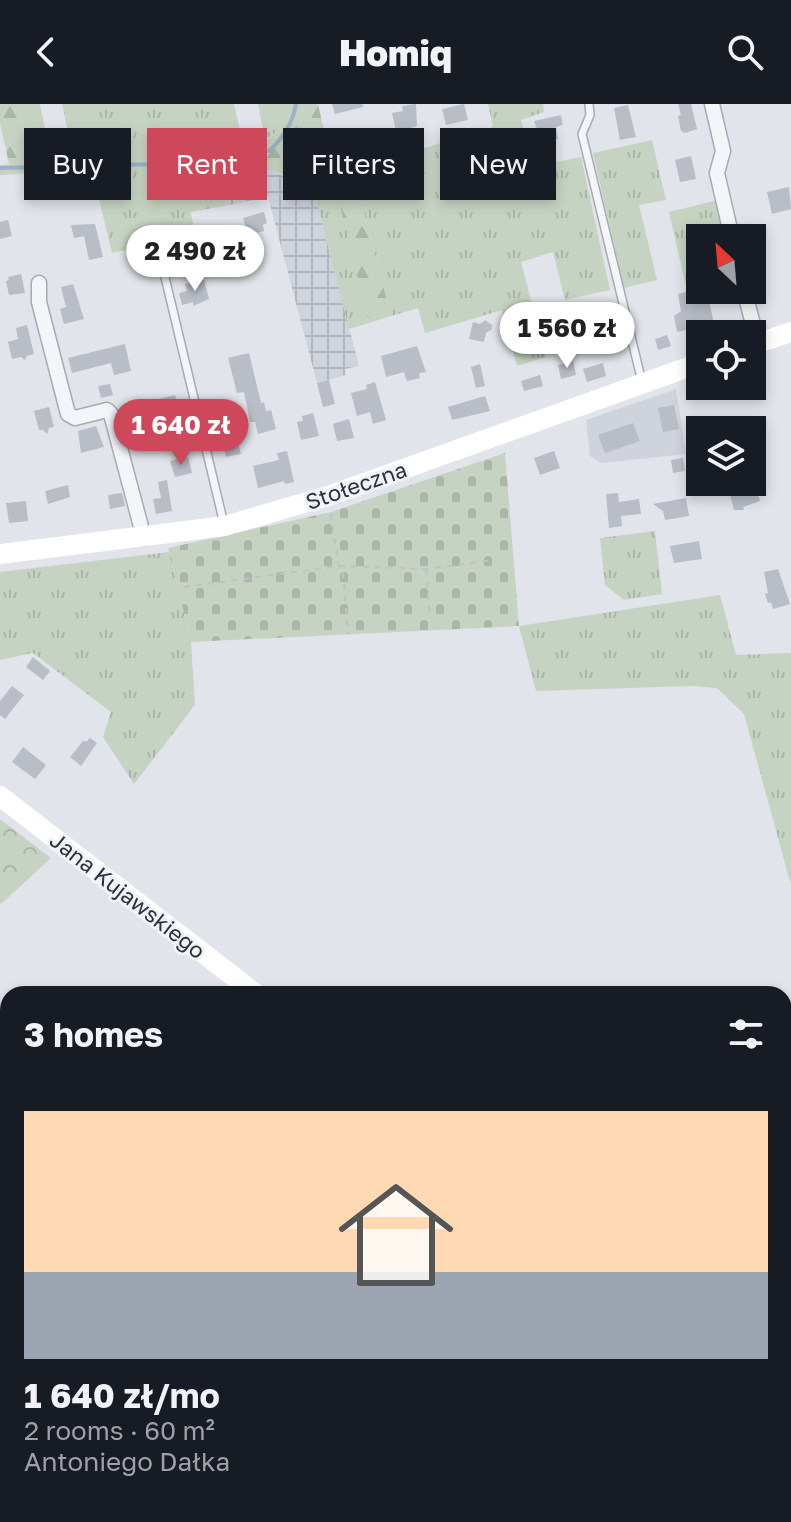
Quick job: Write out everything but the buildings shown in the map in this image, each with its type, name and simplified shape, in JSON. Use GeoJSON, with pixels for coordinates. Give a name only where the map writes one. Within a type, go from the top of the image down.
{"type":"FeatureCollection","features":[{"type":"Feature","properties":{"kind":"main road"},"geometry":{"type":"LineString","coordinates":[[766,340],[791,332]]}},
{"type":"Feature","properties":{"kind":"main road","name":"Stołeczna"},"geometry":{"type":"LineString","coordinates":[[0,554],[225,526],[331,495],[686,368]]}},
{"type":"Feature","properties":{"kind":"main road","name":"Jana Kujawskiego"},"geometry":{"type":"LineString","coordinates":[[0,796],[246,986]]}},
{"type":"Feature","properties":{"kind":"street"},"geometry":{"type":"LineString","coordinates":[[712,104],[723,151],[717,173],[729,224]]}},
{"type":"Feature","properties":{"kind":"street"},"geometry":{"type":"LineString","coordinates":[[39,283],[39,302],[68,414],[75,418],[107,410],[111,414],[144,538]]}},
{"type":"Feature","properties":{"kind":"lane"},"geometry":{"type":"LineString","coordinates":[[589,104],[590,115],[582,134],[642,385]]}},
{"type":"Feature","properties":{"kind":"lane"},"geometry":{"type":"LineString","coordinates":[[164,273],[225,526]]}},
{"type":"Feature","properties":{"kind":"path"},"geometry":{"type":"LineString","coordinates":[[331,509],[343,571],[348,634]]}},
{"type":"Feature","properties":{"kind":"path"},"geometry":{"type":"LineString","coordinates":[[184,587],[340,566],[426,569],[494,560]]}},
{"type":"Feature","properties":{"kind":"path"},"geometry":{"type":"LineString","coordinates":[[426,569],[430,619]]}},
{"type":"Feature","properties":{"kind":"shaded area"},"geometry":{"type":"Polygon","coordinates":[[[267,171],[273,171],[283,176],[283,200],[316,200],[359,366],[345,369],[346,375],[317,383],[268,197],[267,171]]]}},
{"type":"Feature","properties":{"kind":"shaded area"},"geometry":{"type":"Polygon","coordinates":[[[226,200],[254,200],[225,206],[226,200]]]}},
{"type":"Feature","properties":{"kind":"shaded area"},"geometry":{"type":"Polygon","coordinates":[[[676,389],[686,454],[601,463],[590,456],[586,420],[676,389]]]}},
{"type":"Feature","properties":{"kind":"green space"},"geometry":{"type":"Polygon","coordinates":[[[0,104],[18,104],[24,134],[24,164],[9,164],[0,123],[0,104]]]}},
{"type":"Feature","properties":{"kind":"green space"},"geometry":{"type":"Polygon","coordinates":[[[18,104],[40,104],[45,128],[24,128],[24,134],[18,104]]]}},
{"type":"Feature","properties":{"kind":"green space"},"geometry":{"type":"Polygon","coordinates":[[[62,104],[234,104],[239,128],[147,128],[147,200],[187,200],[200,251],[156,262],[152,244],[112,253],[99,200],[131,200],[131,128],[67,128],[62,104]]]}},
{"type":"Feature","properties":{"kind":"green space"},"geometry":{"type":"Polygon","coordinates":[[[258,104],[290,104],[284,127],[267,139],[267,128],[263,128],[258,104]]]}},
{"type":"Feature","properties":{"kind":"green space"},"geometry":{"type":"Polygon","coordinates":[[[290,104],[318,104],[323,128],[283,128],[283,175],[267,171],[267,139],[282,126],[290,104]]]}},
{"type":"Feature","properties":{"kind":"green space"},"geometry":{"type":"Polygon","coordinates":[[[488,104],[543,104],[544,112],[521,120],[523,128],[490,128],[493,127],[488,104]]]}},
{"type":"Feature","properties":{"kind":"green space"},"geometry":{"type":"Polygon","coordinates":[[[652,140],[666,200],[639,205],[657,280],[624,288],[593,153],[652,140]]]}},
{"type":"Feature","properties":{"kind":"green space"},"geometry":{"type":"Polygon","coordinates":[[[440,143],[440,200],[556,200],[556,162],[581,157],[610,290],[565,300],[553,252],[521,262],[546,357],[517,366],[502,310],[425,333],[418,308],[391,316],[361,200],[424,200],[424,148],[440,143]]]}},
{"type":"Feature","properties":{"kind":"green space"},"geometry":{"type":"Polygon","coordinates":[[[24,163],[24,173],[0,175],[0,165],[24,163]]]}},
{"type":"Feature","properties":{"kind":"green space"},"geometry":{"type":"Polygon","coordinates":[[[187,200],[226,200],[225,206],[190,212],[187,200]]]}},
{"type":"Feature","properties":{"kind":"green space"},"geometry":{"type":"Polygon","coordinates":[[[316,200],[340,200],[369,323],[349,329],[316,200]]]}},
{"type":"Feature","properties":{"kind":"green space"},"geometry":{"type":"Polygon","coordinates":[[[339,200],[361,200],[391,316],[369,323],[339,200]]]}},
{"type":"Feature","properties":{"kind":"green space"},"geometry":{"type":"Polygon","coordinates":[[[718,200],[724,224],[686,224],[686,286],[669,212],[718,200]]]}},
{"type":"Feature","properties":{"kind":"green space"},"geometry":{"type":"Polygon","coordinates":[[[505,453],[519,626],[191,642],[168,548],[331,512],[505,453]]]}},
{"type":"Feature","properties":{"kind":"green space"},"geometry":{"type":"Polygon","coordinates":[[[655,531],[662,594],[624,600],[605,585],[600,538],[655,531]]]}},
{"type":"Feature","properties":{"kind":"green space"},"geometry":{"type":"Polygon","coordinates":[[[169,552],[191,642],[195,705],[134,784],[103,737],[111,712],[33,653],[0,660],[0,572],[169,552]]]}},
{"type":"Feature","properties":{"kind":"green space"},"geometry":{"type":"Polygon","coordinates":[[[720,595],[736,655],[791,653],[791,885],[744,714],[717,688],[692,686],[536,691],[519,626],[720,595]]]}},
{"type":"Feature","properties":{"kind":"green space"},"geometry":{"type":"Polygon","coordinates":[[[0,819],[51,858],[0,905],[0,819]]]}},
{"type":"Feature","properties":{"kind":"waterway"},"geometry":{"type":"LineString","coordinates":[[269,151],[287,130],[296,104]]}},
{"type":"Feature","properties":{"kind":"waterway"},"geometry":{"type":"LineString","coordinates":[[0,168],[147,164]]}}]}
